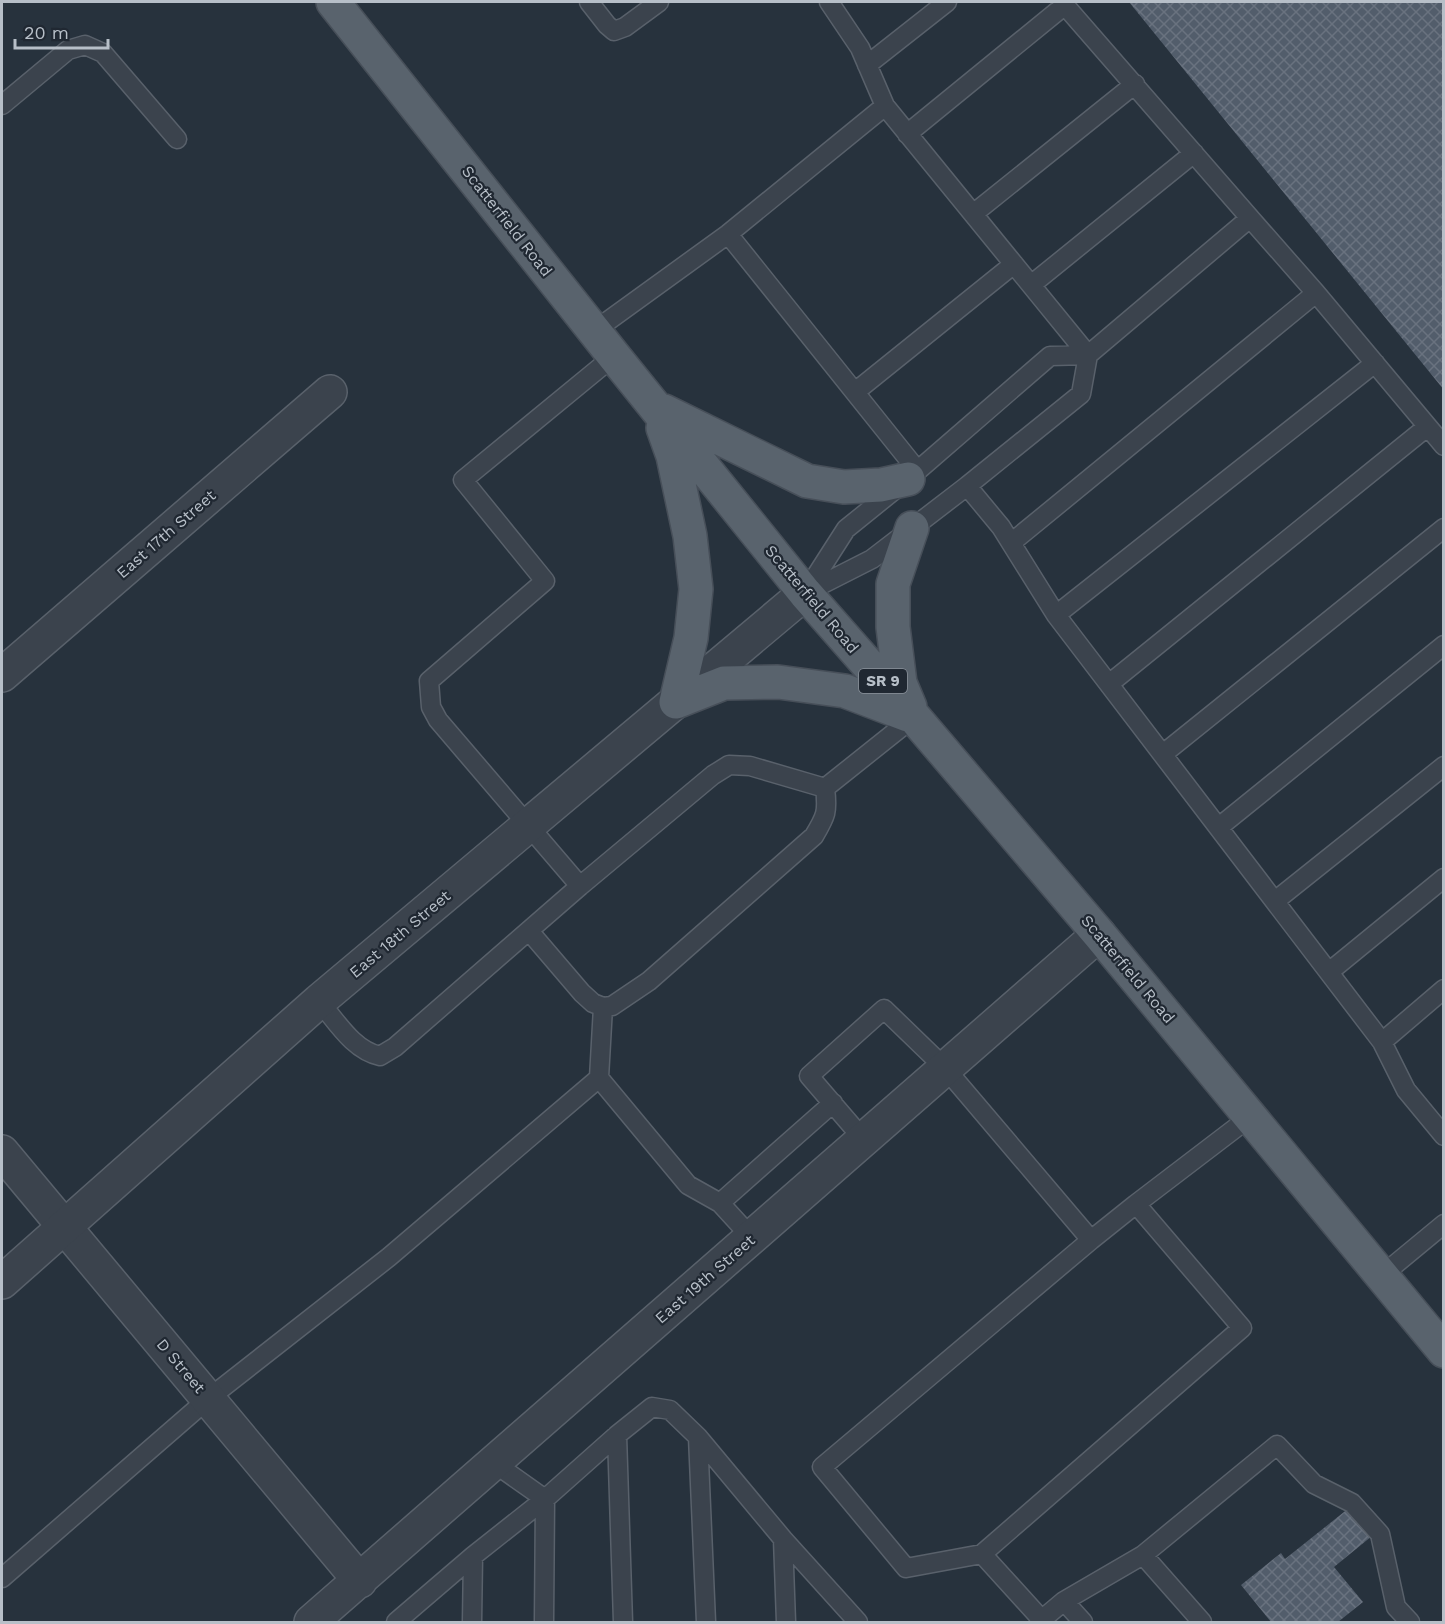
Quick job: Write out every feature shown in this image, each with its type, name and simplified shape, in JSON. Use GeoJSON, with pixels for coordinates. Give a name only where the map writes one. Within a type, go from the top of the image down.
{"type":"FeatureCollection","features":[{"type":"Feature","properties":{"kind":"main road","name":"Scatterfield Road"},"geometry":{"type":"LineString","coordinates":[[333,2],[805,593],[1099,934],[1443,1352]]}},
{"type":"Feature","properties":{"kind":"main road"},"geometry":{"type":"LineString","coordinates":[[655,406],[807,481],[844,487],[880,485],[912,475]]}},
{"type":"Feature","properties":{"kind":"main road"},"geometry":{"type":"LineString","coordinates":[[655,406],[673,456],[690,536],[696,589],[691,638],[675,702]]}},
{"type":"Feature","properties":{"kind":"main road"},"geometry":{"type":"LineString","coordinates":[[912,528],[893,584],[893,627],[900,683],[914,717]]}},
{"type":"Feature","properties":{"kind":"main road"},"geometry":{"type":"LineString","coordinates":[[675,702],[724,683],[778,682],[846,691],[914,717]]}},
{"type":"Feature","properties":{"kind":"street","name":"East 17th Street"},"geometry":{"type":"LineString","coordinates":[[2,675],[330,392]]}},
{"type":"Feature","properties":{"kind":"street","name":"East 18th Street"},"geometry":{"type":"LineString","coordinates":[[2,1282],[319,1001],[805,593]]}},
{"type":"Feature","properties":{"kind":"street","name":"East 19th Street"},"geometry":{"type":"LineString","coordinates":[[311,1623],[1099,934]]}},
{"type":"Feature","properties":{"kind":"street","name":"D Street"},"geometry":{"type":"LineString","coordinates":[[2,1152],[360,1581]]}},
{"type":"Feature","properties":{"kind":"lane"},"geometry":{"type":"LineString","coordinates":[[589,2],[607,26],[614,31],[625,27],[659,2]]}},
{"type":"Feature","properties":{"kind":"lane"},"geometry":{"type":"LineString","coordinates":[[805,593],[872,559],[1081,394],[1088,355],[885,106],[860,48],[829,2]]}},
{"type":"Feature","properties":{"kind":"lane"},"geometry":{"type":"LineString","coordinates":[[867,65],[947,2]]}},
{"type":"Feature","properties":{"kind":"lane"},"geometry":{"type":"LineString","coordinates":[[908,134],[1064,3],[1316,293],[1443,446]]}},
{"type":"Feature","properties":{"kind":"lane"},"geometry":{"type":"LineString","coordinates":[[2,105],[68,50],[85,45],[103,53],[177,138]]}},
{"type":"Feature","properties":{"kind":"lane"},"geometry":{"type":"LineString","coordinates":[[973,214],[1135,84]]}},
{"type":"Feature","properties":{"kind":"lane"},"geometry":{"type":"LineString","coordinates":[[594,331],[728,234],[885,106]]}},
{"type":"Feature","properties":{"kind":"lane"},"geometry":{"type":"LineString","coordinates":[[1031,285],[1194,153]]}},
{"type":"Feature","properties":{"kind":"lane"},"geometry":{"type":"LineString","coordinates":[[805,593],[846,529],[1050,356],[1088,355],[1250,218]]}},
{"type":"Feature","properties":{"kind":"lane"},"geometry":{"type":"LineString","coordinates":[[728,234],[855,392],[912,475]]}},
{"type":"Feature","properties":{"kind":"lane"},"geometry":{"type":"LineString","coordinates":[[855,392],[1014,264]]}},
{"type":"Feature","properties":{"kind":"lane"},"geometry":{"type":"LineString","coordinates":[[1011,543],[1316,293]]}},
{"type":"Feature","properties":{"kind":"lane"},"geometry":{"type":"LineString","coordinates":[[579,886],[438,720],[431,707],[429,681],[545,581],[463,480],[614,356]]}},
{"type":"Feature","properties":{"kind":"lane"},"geometry":{"type":"LineString","coordinates":[[1056,615],[1375,363]]}},
{"type":"Feature","properties":{"kind":"lane"},"geometry":{"type":"LineString","coordinates":[[1109,684],[1427,427]]}},
{"type":"Feature","properties":{"kind":"lane"},"geometry":{"type":"LineString","coordinates":[[967,486],[1000,527],[1056,615],[1382,1042],[1406,1090],[1443,1136]]}},
{"type":"Feature","properties":{"kind":"lane"},"geometry":{"type":"LineString","coordinates":[[1163,754],[1443,528]]}},
{"type":"Feature","properties":{"kind":"lane"},"geometry":{"type":"LineString","coordinates":[[1219,827],[1443,645]]}},
{"type":"Feature","properties":{"kind":"lane"},"geometry":{"type":"LineString","coordinates":[[825,788],[914,717]]}},
{"type":"Feature","properties":{"kind":"lane"},"geometry":{"type":"LineString","coordinates":[[319,1001],[356,1044],[369,1053],[380,1056],[395,1047],[579,886],[713,775],[729,765],[750,766],[825,788]]}},
{"type":"Feature","properties":{"kind":"lane"},"geometry":{"type":"LineString","coordinates":[[1275,901],[1443,766]]}},
{"type":"Feature","properties":{"kind":"lane"},"geometry":{"type":"LineString","coordinates":[[529,931],[593,1003],[603,1007],[612,1006],[649,981],[814,836],[825,818],[827,801],[825,788]]}},
{"type":"Feature","properties":{"kind":"lane"},"geometry":{"type":"LineString","coordinates":[[1329,972],[1443,878]]}},
{"type":"Feature","properties":{"kind":"lane"},"geometry":{"type":"LineString","coordinates":[[1382,1042],[1443,989]]}},
{"type":"Feature","properties":{"kind":"lane"},"geometry":{"type":"LineString","coordinates":[[603,1007],[599,1078],[688,1185],[720,1203],[752,1238]]}},
{"type":"Feature","properties":{"kind":"lane"},"geometry":{"type":"LineString","coordinates":[[864,1140],[809,1076],[884,1009],[945,1068],[1091,1240]]}},
{"type":"Feature","properties":{"kind":"lane"},"geometry":{"type":"LineString","coordinates":[[2,1578],[208,1399],[389,1257],[599,1078]]}},
{"type":"Feature","properties":{"kind":"lane"},"geometry":{"type":"LineString","coordinates":[[720,1203],[833,1103]]}},
{"type":"Feature","properties":{"kind":"lane"},"geometry":{"type":"LineString","coordinates":[[1136,1204],[1242,1328],[982,1554],[906,1568],[822,1467],[1091,1240],[1136,1204],[1250,1117]]}},
{"type":"Feature","properties":{"kind":"lane"},"geometry":{"type":"LineString","coordinates":[[1381,1276],[1443,1224]]}},
{"type":"Feature","properties":{"kind":"lane"},"geometry":{"type":"LineString","coordinates":[[396,1623],[472,1556],[545,1499],[652,1407],[670,1410],[698,1437],[783,1539],[858,1623]]}},
{"type":"Feature","properties":{"kind":"lane"},"geometry":{"type":"LineString","coordinates":[[617,1435],[623,1623]]}},
{"type":"Feature","properties":{"kind":"lane"},"geometry":{"type":"LineString","coordinates":[[698,1437],[706,1623]]}},
{"type":"Feature","properties":{"kind":"lane"},"geometry":{"type":"LineString","coordinates":[[982,1554],[1040,1621],[1064,1601],[1143,1555],[1277,1445],[1314,1484],[1352,1503],[1380,1534],[1396,1607],[1410,1623]]}},
{"type":"Feature","properties":{"kind":"lane"},"geometry":{"type":"LineString","coordinates":[[494,1463],[545,1499]]}},
{"type":"Feature","properties":{"kind":"lane"},"geometry":{"type":"LineString","coordinates":[[544,1623],[545,1499]]}},
{"type":"Feature","properties":{"kind":"lane"},"geometry":{"type":"LineString","coordinates":[[783,1539],[786,1623]]}},
{"type":"Feature","properties":{"kind":"lane"},"geometry":{"type":"LineString","coordinates":[[1143,1555],[1202,1623]]}},
{"type":"Feature","properties":{"kind":"lane"},"geometry":{"type":"LineString","coordinates":[[472,1556],[472,1623]]}},
{"type":"Feature","properties":{"kind":"lane"},"geometry":{"type":"LineString","coordinates":[[1064,1601],[1083,1623]]}},
{"type":"Feature","properties":{"kind":"building"},"geometry":{"type":"Polygon","coordinates":[[[1129,2],[1444,2],[1444,390],[1129,2]]]}},
{"type":"Feature","properties":{"kind":"building"},"geometry":{"type":"Polygon","coordinates":[[[1349,1508],[1372,1536],[1334,1567],[1363,1602],[1338,1622],[1271,1622],[1241,1585],[1281,1553],[1285,1559],[1349,1508]]]}}]}
